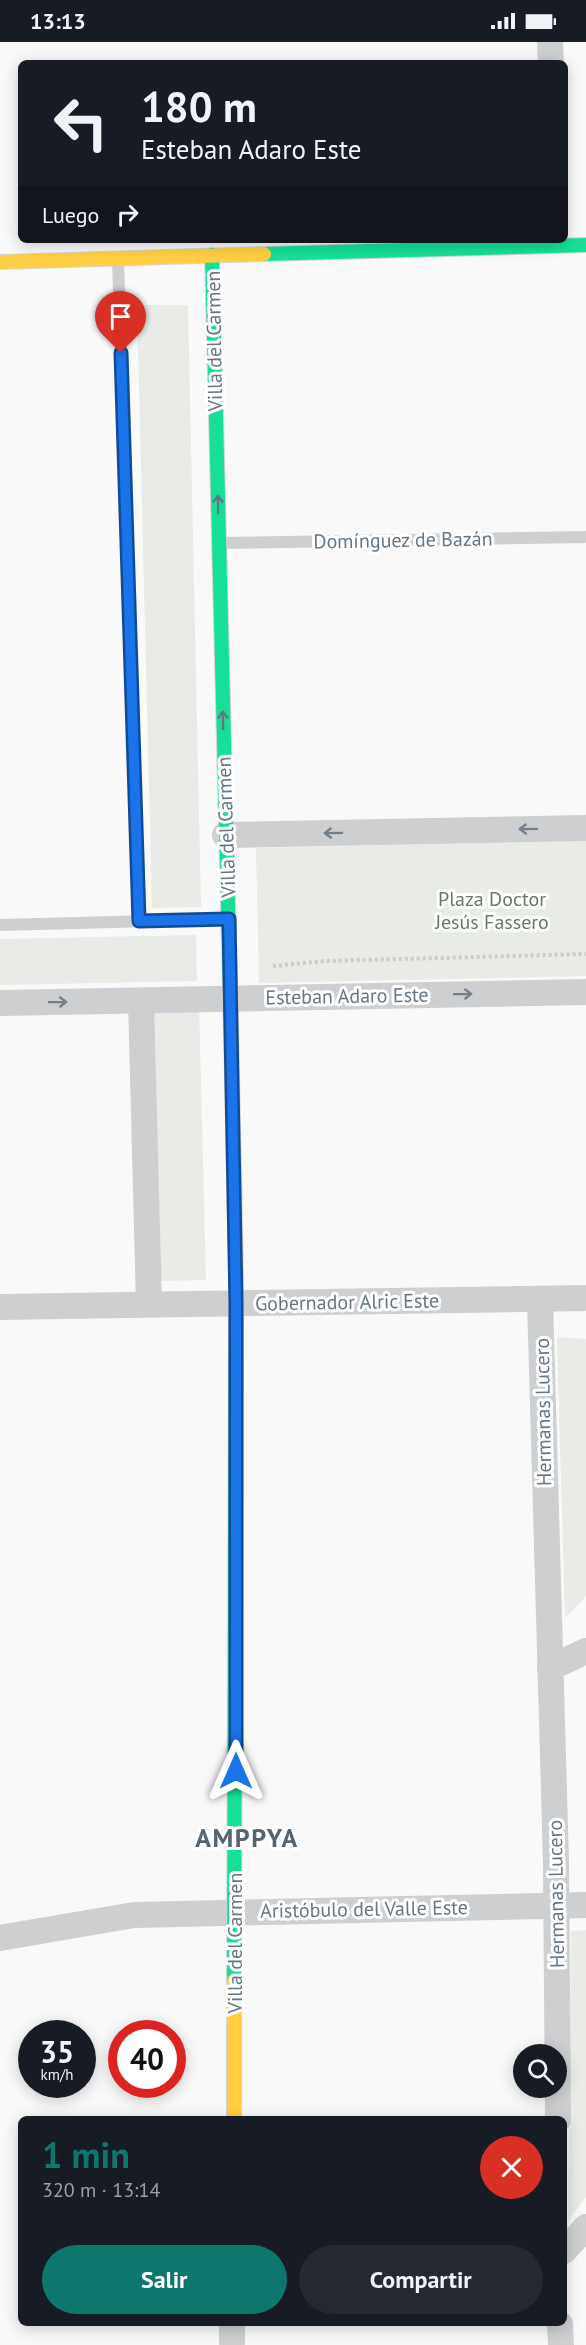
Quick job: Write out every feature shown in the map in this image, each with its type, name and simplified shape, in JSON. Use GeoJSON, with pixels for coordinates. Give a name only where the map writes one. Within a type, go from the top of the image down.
{"type":"FeatureCollection","features":[{"type":"Feature","properties":{"kind":"street"},"geometry":{"type":"LineString","coordinates":[[550,42],[551,60]]}},
{"type":"Feature","properties":{"kind":"street"},"geometry":{"type":"LineString","coordinates":[[0,262],[570,244]]}},
{"type":"Feature","properties":{"kind":"street","name":"Villa del Carmen"},"geometry":{"type":"LineString","coordinates":[[212,255],[225,835],[231,998],[236,1303],[234,2116]]}},
{"type":"Feature","properties":{"kind":"street"},"geometry":{"type":"LineString","coordinates":[[225,835],[586,828]]}},
{"type":"Feature","properties":{"kind":"street","name":"Esteban Adaro Este"},"geometry":{"type":"LineString","coordinates":[[0,1003],[586,992]]}},
{"type":"Feature","properties":{"kind":"street"},"geometry":{"type":"LineString","coordinates":[[141,1001],[149,1304]]}},
{"type":"Feature","properties":{"kind":"street","name":"Gobernador Alric Este"},"geometry":{"type":"LineString","coordinates":[[0,1307],[586,1298]]}},
{"type":"Feature","properties":{"kind":"street","name":"Hermanas Lucero"},"geometry":{"type":"LineString","coordinates":[[540,1300],[556,1906],[558,2116]]}},
{"type":"Feature","properties":{"kind":"street"},"geometry":{"type":"LineString","coordinates":[[550,1668],[586,1651]]}},
{"type":"Feature","properties":{"kind":"street","name":"Aristóbulo del Valle Este"},"geometry":{"type":"LineString","coordinates":[[0,1938],[134,1915],[586,1905]]}},
{"type":"Feature","properties":{"kind":"street"},"geometry":{"type":"LineString","coordinates":[[567,2248],[586,2227]]}},
{"type":"Feature","properties":{"kind":"street"},"geometry":{"type":"LineString","coordinates":[[232,2326],[232,2345]]}},
{"type":"Feature","properties":{"kind":"street"},"geometry":{"type":"LineString","coordinates":[[560,2326],[561,2345]]}},
{"type":"Feature","properties":{"kind":"lane"},"geometry":{"type":"LineString","coordinates":[[118,259],[139,921]]}},
{"type":"Feature","properties":{"kind":"lane","name":"Domínguez de Bazán"},"geometry":{"type":"LineString","coordinates":[[219,543],[586,537]]}},
{"type":"Feature","properties":{"kind":"lane"},"geometry":{"type":"LineString","coordinates":[[0,925],[229,919]]}},
{"type":"Feature","properties":{"kind":"green space"},"geometry":{"type":"Polygon","coordinates":[[[137,305],[188,305],[201,907],[152,908],[137,305]]]}},
{"type":"Feature","properties":{"kind":"green space","name":"Plaza Doctor Jesús Fassero"},"geometry":{"type":"Polygon","coordinates":[[[586,841],[586,976],[259,983],[256,848],[586,841]]]}},
{"type":"Feature","properties":{"kind":"green space"},"geometry":{"type":"Polygon","coordinates":[[[196,935],[197,981],[0,985],[0,939],[196,935]]]}},
{"type":"Feature","properties":{"kind":"green space"},"geometry":{"type":"Polygon","coordinates":[[[199,1004],[206,1280],[161,1281],[154,1005],[199,1004]]]}},
{"type":"Feature","properties":{"kind":"green space"},"geometry":{"type":"Polygon","coordinates":[[[557,1337],[586,1339],[586,1596],[565,1618],[557,1337]]]}},
{"type":"Feature","properties":{"kind":"green space"},"geometry":{"type":"Polygon","coordinates":[[[586,1930],[586,2197],[568,2221],[571,1931],[586,1930]]]}},
{"type":"Feature","properties":{"kind":"traffic: fast"},"geometry":{"type":"LineString","coordinates":[[264,254],[586,245]]}},
{"type":"Feature","properties":{"kind":"traffic: fast"},"geometry":{"type":"LineString","coordinates":[[212,255],[231,1026]]}},
{"type":"Feature","properties":{"kind":"traffic: fast"},"geometry":{"type":"LineString","coordinates":[[234,1981],[236,1276]]}},
{"type":"Feature","properties":{"kind":"traffic: slow"},"geometry":{"type":"LineString","coordinates":[[0,262],[264,254]]}},
{"type":"Feature","properties":{"kind":"traffic: slow"},"geometry":{"type":"LineString","coordinates":[[231,1026],[236,1276]]}},
{"type":"Feature","properties":{"kind":"traffic: slow"},"geometry":{"type":"LineString","coordinates":[[234,1981],[234,2116]]}},
{"type":"Feature","properties":{"kind":"district","name":"AMPPYA"},"geometry":{"type":"Point","coordinates":[247,1837]}},
{"type":"Feature","properties":{"kind":"route"},"geometry":{"type":"LineString","coordinates":[[121,353],[139,921],[229,919],[236,1303],[236,1771]]}}]}
